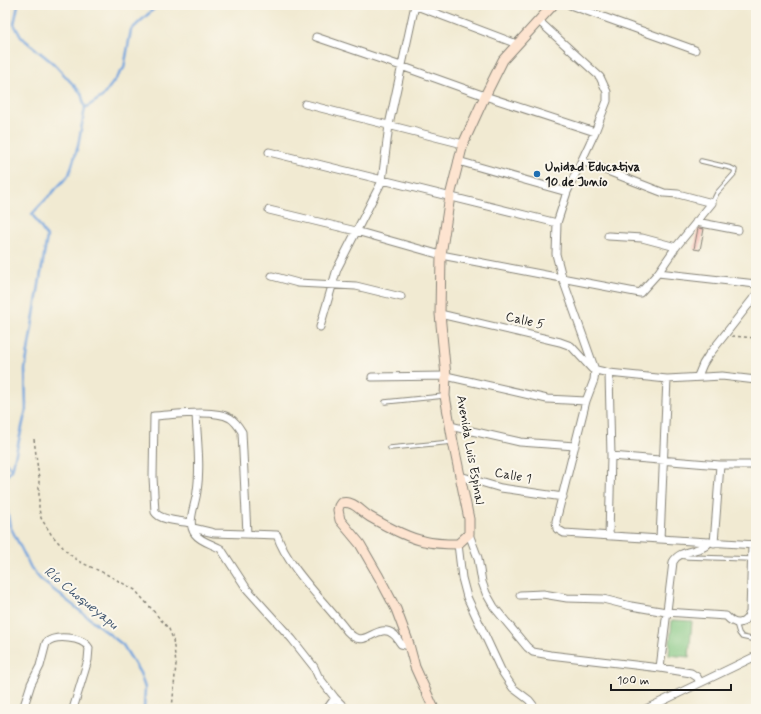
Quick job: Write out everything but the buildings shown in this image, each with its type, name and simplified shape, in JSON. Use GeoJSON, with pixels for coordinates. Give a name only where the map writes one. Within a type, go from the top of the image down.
{"type":"FeatureCollection","features":[{"type":"Feature","properties":{"kind":"street"},"geometry":{"type":"LineString","coordinates":[[320,327],[336,269],[382,181],[389,125],[414,5],[517,44]]}},
{"type":"Feature","properties":{"kind":"street","name":"Avenida Luis Espinal"},"geometry":{"type":"LineString","coordinates":[[469,534],[469,519],[445,396],[446,376],[440,314],[441,255],[450,196],[463,144],[503,60],[553,5]]}},
{"type":"Feature","properties":{"kind":"street"},"geometry":{"type":"LineString","coordinates":[[570,5],[694,50]]}},
{"type":"Feature","properties":{"kind":"street"},"geometry":{"type":"LineString","coordinates":[[520,595],[543,594],[567,598],[603,599],[666,612],[726,616],[736,624],[746,620],[750,612],[751,559],[754,545],[564,533],[557,529],[556,521],[586,401],[594,380],[595,370],[562,277],[556,254],[557,223],[567,192],[595,132],[607,101],[607,92],[600,77],[539,21]]}},
{"type":"Feature","properties":{"kind":"street"},"geometry":{"type":"LineString","coordinates":[[316,37],[485,96],[595,132]]}},
{"type":"Feature","properties":{"kind":"street"},"geometry":{"type":"LineString","coordinates":[[305,104],[463,144]]}},
{"type":"Feature","properties":{"kind":"street"},"geometry":{"type":"LineString","coordinates":[[269,152],[557,223]]}},
{"type":"Feature","properties":{"kind":"street"},"geometry":{"type":"LineString","coordinates":[[458,161],[567,192]]}},
{"type":"Feature","properties":{"kind":"street"},"geometry":{"type":"LineString","coordinates":[[269,210],[356,231],[441,255],[562,277],[640,294],[712,203],[678,194],[664,193],[582,161]]}},
{"type":"Feature","properties":{"kind":"street"},"geometry":{"type":"LineString","coordinates":[[696,222],[738,230]]}},
{"type":"Feature","properties":{"kind":"street"},"geometry":{"type":"LineString","coordinates":[[608,236],[642,238],[676,247]]}},
{"type":"Feature","properties":{"kind":"street"},"geometry":{"type":"LineString","coordinates":[[658,273],[756,284]]}},
{"type":"Feature","properties":{"kind":"street"},"geometry":{"type":"LineString","coordinates":[[272,276],[298,283],[356,286],[401,297]]}},
{"type":"Feature","properties":{"kind":"street"},"geometry":{"type":"LineString","coordinates":[[698,376],[706,360],[756,295]]}},
{"type":"Feature","properties":{"kind":"street","name":"Calle 5"},"geometry":{"type":"LineString","coordinates":[[440,314],[560,342],[570,346],[588,366],[595,370]]}},
{"type":"Feature","properties":{"kind":"street"},"geometry":{"type":"LineString","coordinates":[[595,370],[609,373],[667,379],[698,376],[722,376],[756,380]]}},
{"type":"Feature","properties":{"kind":"street"},"geometry":{"type":"LineString","coordinates":[[609,373],[611,456],[609,536]]}},
{"type":"Feature","properties":{"kind":"street"},"geometry":{"type":"LineString","coordinates":[[372,377],[446,376],[547,399],[586,401]]}},
{"type":"Feature","properties":{"kind":"street"},"geometry":{"type":"LineString","coordinates":[[660,539],[667,379]]}},
{"type":"Feature","properties":{"kind":"street"},"geometry":{"type":"LineString","coordinates":[[196,414],[199,477],[192,525],[194,533],[200,538],[221,549],[248,589],[306,657],[314,667],[318,676],[335,698],[346,709]]}},
{"type":"Feature","properties":{"kind":"street"},"geometry":{"type":"LineString","coordinates":[[247,534],[242,432],[238,426],[230,418],[218,414],[154,416],[155,512],[157,516],[192,525],[214,533],[277,535],[289,560],[347,631],[354,637],[359,639],[364,638],[380,630],[386,630],[394,634],[401,644],[410,646]]}},
{"type":"Feature","properties":{"kind":"street"},"geometry":{"type":"LineString","coordinates":[[450,426],[520,442],[575,446]]}},
{"type":"Feature","properties":{"kind":"street"},"geometry":{"type":"LineString","coordinates":[[611,456],[720,465],[756,465]]}},
{"type":"Feature","properties":{"kind":"street"},"geometry":{"type":"LineString","coordinates":[[711,543],[720,465]]}},
{"type":"Feature","properties":{"kind":"street","name":"Calle 1"},"geometry":{"type":"LineString","coordinates":[[460,476],[501,488],[563,497]]}},
{"type":"Feature","properties":{"kind":"street"},"geometry":{"type":"LineString","coordinates":[[434,709],[415,667],[410,646],[396,609],[360,544],[340,520],[338,510],[341,503],[349,502],[368,516],[389,527],[423,541],[458,544],[469,534],[478,558],[482,582],[486,593],[494,607],[527,647],[533,652],[691,673],[697,676],[700,682]]}},
{"type":"Feature","properties":{"kind":"street"},"geometry":{"type":"LineString","coordinates":[[660,668],[673,562],[679,556],[711,543]]}},
{"type":"Feature","properties":{"kind":"street"},"geometry":{"type":"LineString","coordinates":[[458,544],[462,578],[467,597],[501,670],[513,688],[529,700],[536,709]]}},
{"type":"Feature","properties":{"kind":"street"},"geometry":{"type":"LineString","coordinates":[[23,709],[31,684],[40,666],[46,643],[49,640],[64,638],[85,642],[89,648],[88,660],[73,709]]}},
{"type":"Feature","properties":{"kind":"street"},"geometry":{"type":"LineString","coordinates":[[646,709],[756,656]]}},
{"type":"Feature","properties":{"kind":"street"},"geometry":{"type":"LineString","coordinates":[[327,709],[335,698]]}},
{"type":"Feature","properties":{"kind":"lane"},"geometry":{"type":"LineString","coordinates":[[701,161],[735,170],[734,174],[717,193],[712,203]]}},
{"type":"Feature","properties":{"kind":"lane"},"geometry":{"type":"LineString","coordinates":[[385,402],[445,396]]}},
{"type":"Feature","properties":{"kind":"lane"},"geometry":{"type":"LineString","coordinates":[[390,448],[453,442]]}},
{"type":"Feature","properties":{"kind":"lane"},"geometry":{"type":"LineString","coordinates":[[679,556],[751,559]]}},
{"type":"Feature","properties":{"kind":"lane"},"geometry":{"type":"LineString","coordinates":[[736,624],[742,637],[751,639],[756,635]]}},
{"type":"Feature","properties":{"kind":"path"},"geometry":{"type":"LineString","coordinates":[[724,336],[756,338]]}},
{"type":"Feature","properties":{"kind":"path"},"geometry":{"type":"LineString","coordinates":[[34,439],[39,478],[39,509],[41,518],[52,534],[68,553],[80,562],[135,590],[169,629],[173,639],[176,664],[172,709]]}},
{"type":"Feature","properties":{"kind":"green space"},"geometry":{"type":"Polygon","coordinates":[[[672,620],[692,621],[689,657],[669,655],[672,620]]]}},
{"type":"Feature","properties":{"kind":"waterway"},"geometry":{"type":"LineString","coordinates":[[18,5],[14,24],[21,37],[54,64],[81,93],[85,108]]}},
{"type":"Feature","properties":{"kind":"waterway","name":"Río Choqueyapu"},"geometry":{"type":"LineString","coordinates":[[5,477],[12,470],[26,410],[25,369],[47,237],[32,214],[69,175],[78,146],[85,108],[102,97],[124,68],[131,30],[158,5]]}},
{"type":"Feature","properties":{"kind":"waterway"},"geometry":{"type":"LineString","coordinates":[[5,461],[12,470]]}},
{"type":"Feature","properties":{"kind":"waterway","name":"Río Choqueyapu"},"geometry":{"type":"LineString","coordinates":[[5,500],[10,526],[31,568],[40,579],[123,645],[140,673],[145,688],[144,709]]}},
{"type":"Feature","properties":{"kind":"place","name":"Unidad Educativa 10 de Junio"},"geometry":{"type":"Point","coordinates":[537,174]}}]}
